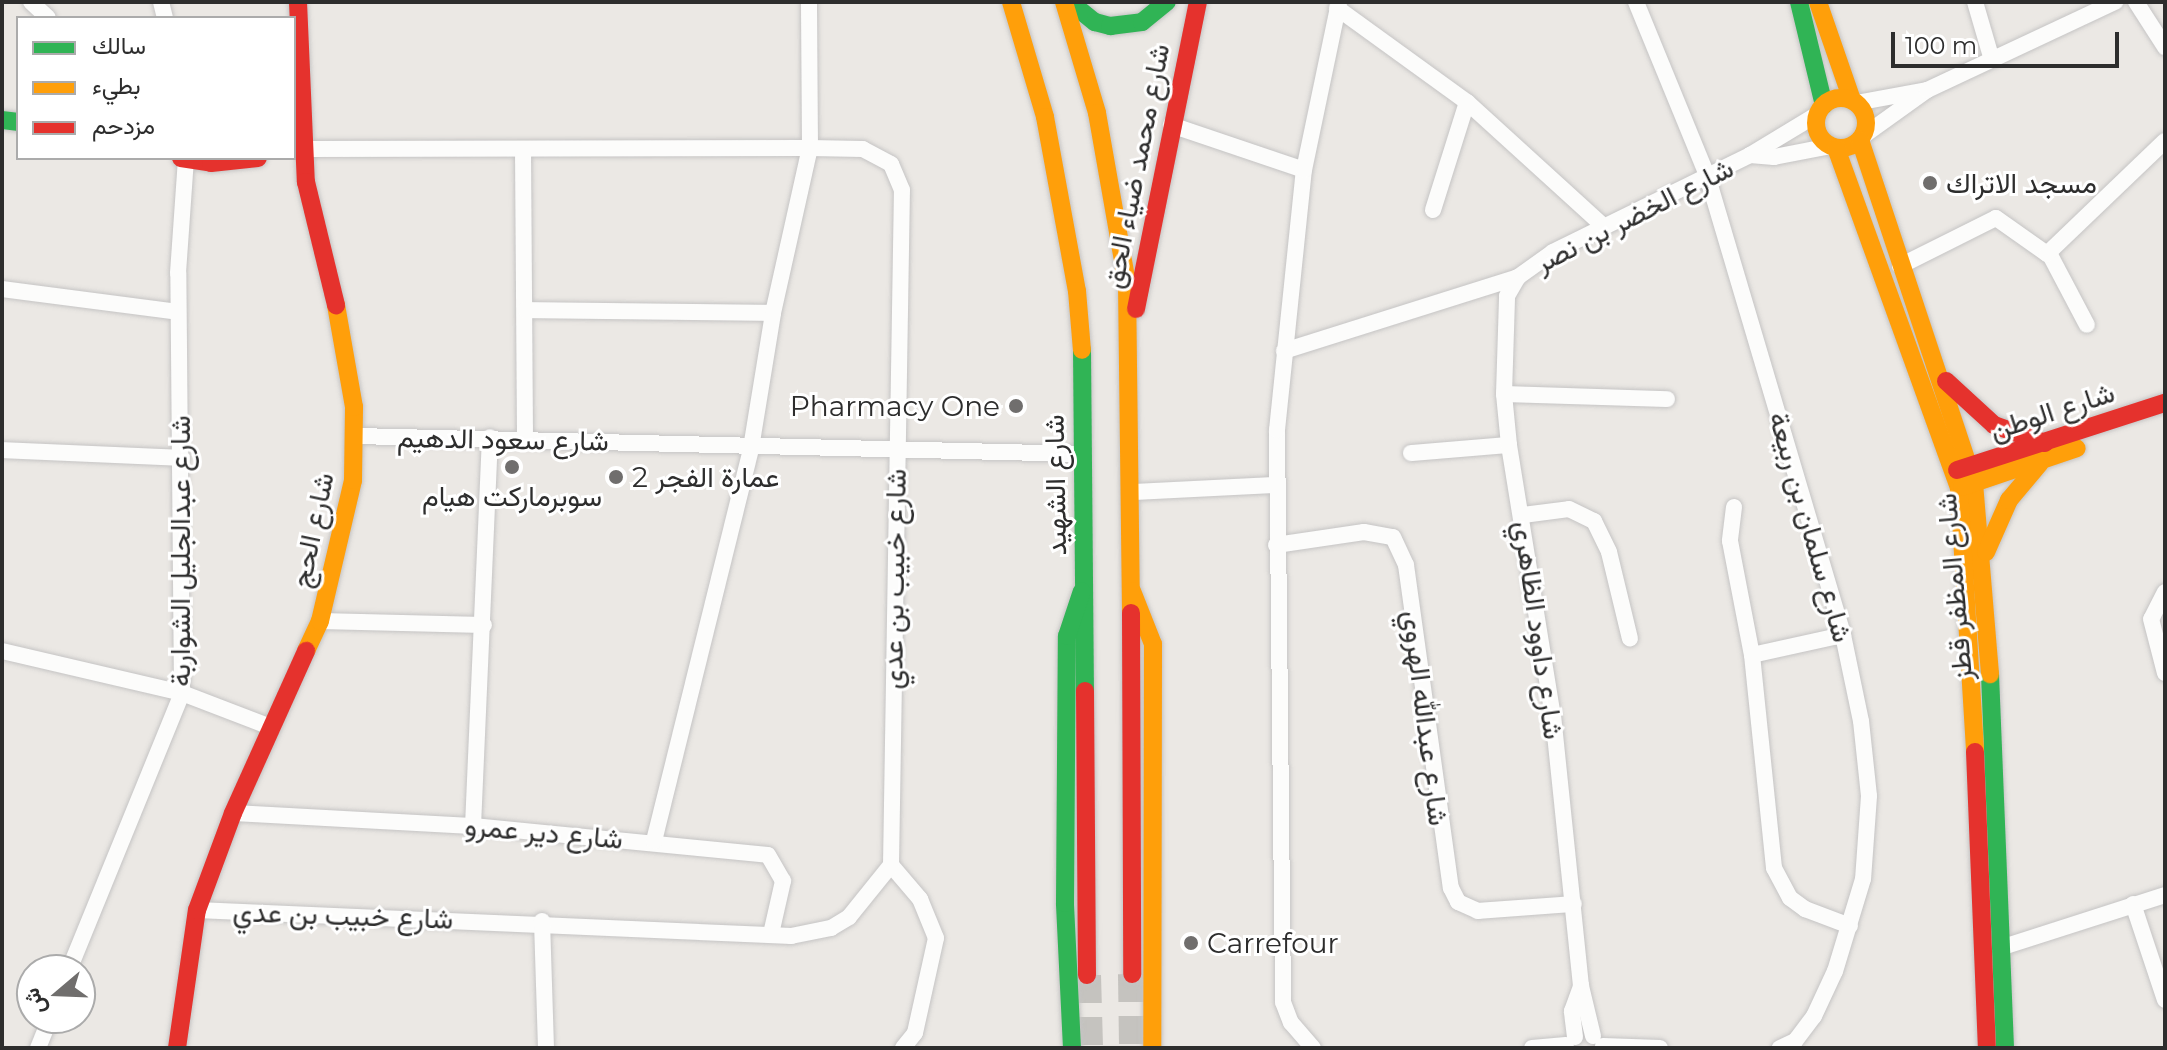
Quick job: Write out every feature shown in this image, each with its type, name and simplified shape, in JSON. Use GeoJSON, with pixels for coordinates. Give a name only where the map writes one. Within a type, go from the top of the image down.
{"type":"FeatureCollection","features":[{"type":"Feature","properties":{"kind":"main road","name":"شارع الحج"},"geometry":{"type":"LineString","coordinates":[[177,1048],[197,910],[233,813],[320,621],[346,524],[356,436],[344,338],[318,246],[298,150],[298,2]]}},
{"type":"Feature","properties":{"kind":"main road","name":"شارع الشهيد"},"geometry":{"type":"LineString","coordinates":[[1011,2],[1045,117],[1077,291],[1083,454],[1082,861],[1087,975]]}},
{"type":"Feature","properties":{"kind":"main road"},"geometry":{"type":"LineString","coordinates":[[1064,2],[1097,113],[1127,284],[1131,341],[1132,974]]}},
{"type":"Feature","properties":{"kind":"main road","name":"شارع محمد ضياء الحق"},"geometry":{"type":"LineString","coordinates":[[1070,2],[1095,22],[1127,26],[1149,18],[1167,2]]}},
{"type":"Feature","properties":{"kind":"main road","name":"شارع محمد ضياء الحق"},"geometry":{"type":"LineString","coordinates":[[1131,341],[1171,125],[1198,2]]}},
{"type":"Feature","properties":{"kind":"main road"},"geometry":{"type":"LineString","coordinates":[[1799,2],[1821,109],[1818,132],[1833,147],[1862,138],[1866,122],[1854,102],[1818,2]]}},
{"type":"Feature","properties":{"kind":"main road"},"geometry":{"type":"LineString","coordinates":[[1821,109],[1854,102]]}},
{"type":"Feature","properties":{"kind":"main road","name":"شارع المظفر قطز"},"geometry":{"type":"LineString","coordinates":[[1862,138],[1900,266],[1942,378],[1984,557],[2005,1048]]}},
{"type":"Feature","properties":{"kind":"main road","name":"شارع المظفر قطز"},"geometry":{"type":"LineString","coordinates":[[1833,147],[1965,477],[1987,1048]]}},
{"type":"Feature","properties":{"kind":"main road"},"geometry":{"type":"LineString","coordinates":[[195,160],[211,163],[239,160]]}},
{"type":"Feature","properties":{"kind":"main road"},"geometry":{"type":"LineString","coordinates":[[1942,378],[1994,425],[2044,452],[2009,500],[1984,557]]}},
{"type":"Feature","properties":{"kind":"main road","name":"شارع الوطن"},"geometry":{"type":"LineString","coordinates":[[2044,452],[2165,403]]}},
{"type":"Feature","properties":{"kind":"main road","name":"شارع الوطن"},"geometry":{"type":"LineString","coordinates":[[1965,477],[2165,418]]}},
{"type":"Feature","properties":{"kind":"main road"},"geometry":{"type":"LineString","coordinates":[[1072,1048],[1065,889],[1067,636],[1084,587]]}},
{"type":"Feature","properties":{"kind":"main road"},"geometry":{"type":"LineString","coordinates":[[1132,591],[1153,644],[1153,1046]]}},
{"type":"Feature","properties":{"kind":"street"},"geometry":{"type":"LineString","coordinates":[[31,2],[46,16]]}},
{"type":"Feature","properties":{"kind":"street"},"geometry":{"type":"LineString","coordinates":[[654,841],[751,448],[773,313],[810,148],[809,2]]}},
{"type":"Feature","properties":{"kind":"street","name":"شارع سلمان بن ربيعة"},"geometry":{"type":"LineString","coordinates":[[1636,2],[1707,175],[1843,635],[1861,721],[1869,796],[1867,859],[1850,926],[1814,1016],[1783,1048]]}},
{"type":"Feature","properties":{"kind":"street"},"geometry":{"type":"LineString","coordinates":[[1975,2],[1992,60]]}},
{"type":"Feature","properties":{"kind":"street"},"geometry":{"type":"LineString","coordinates":[[1862,138],[1927,90],[2115,2]]}},
{"type":"Feature","properties":{"kind":"street"},"geometry":{"type":"LineString","coordinates":[[2136,2],[2165,47]]}},
{"type":"Feature","properties":{"kind":"street"},"geometry":{"type":"LineString","coordinates":[[1313,1048],[1291,1023],[1283,1002],[1276,485],[1284,351],[1304,170],[1338,5],[1467,102],[1602,225]]}},
{"type":"Feature","properties":{"kind":"street"},"geometry":{"type":"LineString","coordinates":[[1854,102],[1927,90]]}},
{"type":"Feature","properties":{"kind":"street"},"geometry":{"type":"LineString","coordinates":[[1433,210],[1467,102]]}},
{"type":"Feature","properties":{"kind":"street","name":"شارع الخضر بن نصر"},"geometry":{"type":"LineString","coordinates":[[1518,277],[1602,225],[1750,155],[1821,109]]}},
{"type":"Feature","properties":{"kind":"street"},"geometry":{"type":"LineString","coordinates":[[1171,125],[1304,170]]}},
{"type":"Feature","properties":{"kind":"street"},"geometry":{"type":"LineString","coordinates":[[1900,266],[1996,218],[2041,254],[2049,253],[2165,141]]}},
{"type":"Feature","properties":{"kind":"street","name":"شارع خبيب بن عدي"},"geometry":{"type":"LineString","coordinates":[[197,910],[542,921],[771,934],[831,928],[865,903],[891,865],[902,190],[898,175],[879,155],[863,149],[523,150],[409,145],[298,150]]}},
{"type":"Feature","properties":{"kind":"street","name":"شارع الخضر بن نصر"},"geometry":{"type":"LineString","coordinates":[[1750,155],[1774,157],[1833,147]]}},
{"type":"Feature","properties":{"kind":"street"},"geometry":{"type":"LineString","coordinates":[[523,150],[525,437]]}},
{"type":"Feature","properties":{"kind":"street","name":"شارع عبدالجليل الشواربة"},"geometry":{"type":"LineString","coordinates":[[76,954],[182,693],[182,458],[178,312],[184,160]]}},
{"type":"Feature","properties":{"kind":"street"},"geometry":{"type":"LineString","coordinates":[[2049,253],[2087,325]]}},
{"type":"Feature","properties":{"kind":"street"},"geometry":{"type":"LineString","coordinates":[[1284,351],[1518,277]]}},
{"type":"Feature","properties":{"kind":"street","name":"شارع داوود الظاهري"},"geometry":{"type":"LineString","coordinates":[[1518,277],[1503,317],[1504,394],[1509,445],[1523,515],[1574,904],[1581,986],[1599,1043]]}},
{"type":"Feature","properties":{"kind":"street"},"geometry":{"type":"LineString","coordinates":[[2,289],[178,312]]}},
{"type":"Feature","properties":{"kind":"street"},"geometry":{"type":"LineString","coordinates":[[526,310],[773,313]]}},
{"type":"Feature","properties":{"kind":"street"},"geometry":{"type":"LineString","coordinates":[[1504,394],[1667,399]]}},
{"type":"Feature","properties":{"kind":"street","name":"شارع سعود الدهيم"},"geometry":{"type":"LineString","coordinates":[[356,436],[525,437],[751,448],[1083,454]]}},
{"type":"Feature","properties":{"kind":"street"},"geometry":{"type":"LineString","coordinates":[[473,826],[490,437]]}},
{"type":"Feature","properties":{"kind":"street"},"geometry":{"type":"LineString","coordinates":[[1411,453],[1509,445]]}},
{"type":"Feature","properties":{"kind":"street"},"geometry":{"type":"LineString","coordinates":[[2,450],[182,458]]}},
{"type":"Feature","properties":{"kind":"street"},"geometry":{"type":"LineString","coordinates":[[1132,492],[1276,485]]}},
{"type":"Feature","properties":{"kind":"street"},"geometry":{"type":"LineString","coordinates":[[1734,507],[1730,541],[1752,655],[1774,868],[1790,898],[1805,909],[1850,926]]}},
{"type":"Feature","properties":{"kind":"street"},"geometry":{"type":"LineString","coordinates":[[1523,515],[1569,509],[1594,521],[1609,552],[1630,639]]}},
{"type":"Feature","properties":{"kind":"street","name":"شارع عبدالله الهروي"},"geometry":{"type":"LineString","coordinates":[[1276,545],[1364,532],[1393,537],[1406,565],[1451,888],[1458,902],[1478,911],[1574,904]]}},
{"type":"Feature","properties":{"kind":"street"},"geometry":{"type":"LineString","coordinates":[[2165,592],[2151,619],[2165,673]]}},
{"type":"Feature","properties":{"kind":"street"},"geometry":{"type":"LineString","coordinates":[[320,621],[484,625]]}},
{"type":"Feature","properties":{"kind":"street"},"geometry":{"type":"LineString","coordinates":[[1752,655],[1843,635]]}},
{"type":"Feature","properties":{"kind":"street"},"geometry":{"type":"LineString","coordinates":[[2,651],[182,693],[273,728]]}},
{"type":"Feature","properties":{"kind":"street","name":"شارع دير عمرو"},"geometry":{"type":"LineString","coordinates":[[233,813],[473,826],[654,841],[774,860],[783,881],[771,934]]}},
{"type":"Feature","properties":{"kind":"street"},"geometry":{"type":"LineString","coordinates":[[891,865],[920,899],[936,938],[915,1033],[903,1048]]}},
{"type":"Feature","properties":{"kind":"street"},"geometry":{"type":"LineString","coordinates":[[2000,948],[2165,895]]}},
{"type":"Feature","properties":{"kind":"street"},"geometry":{"type":"LineString","coordinates":[[2133,904],[2165,1000]]}},
{"type":"Feature","properties":{"kind":"street"},"geometry":{"type":"LineString","coordinates":[[542,921],[546,1048]]}},
{"type":"Feature","properties":{"kind":"street","name":"شارع داوود الظاهري"},"geometry":{"type":"LineString","coordinates":[[1569,1043],[1572,1011],[1581,986]]}},
{"type":"Feature","properties":{"kind":"street"},"geometry":{"type":"LineString","coordinates":[[1532,1048],[1569,1043],[1660,1048]]}},
{"type":"Feature","properties":{"kind":"tunnel"},"geometry":{"type":"LineString","coordinates":[[1132,974],[1133,1048]]}},
{"type":"Feature","properties":{"kind":"tunnel"},"geometry":{"type":"LineString","coordinates":[[1087,975],[1089,1048]]}},
{"type":"Feature","properties":{"kind":"traffic: fast"},"geometry":{"type":"LineString","coordinates":[[1070,2],[1095,22],[1110,26],[1142,22],[1167,2]]}},
{"type":"Feature","properties":{"kind":"traffic: fast"},"geometry":{"type":"LineString","coordinates":[[1799,2],[1824,105]]}},
{"type":"Feature","properties":{"kind":"traffic: fast"},"geometry":{"type":"LineString","coordinates":[[2,120],[16,122]]}},
{"type":"Feature","properties":{"kind":"traffic: fast"},"geometry":{"type":"LineString","coordinates":[[1082,350],[1085,691]]}},
{"type":"Feature","properties":{"kind":"traffic: fast"},"geometry":{"type":"LineString","coordinates":[[1072,1048],[1065,903],[1067,636],[1082,591]]}},
{"type":"Feature","properties":{"kind":"traffic: fast"},"geometry":{"type":"LineString","coordinates":[[1990,674],[2005,1048]]}},
{"type":"Feature","properties":{"kind":"traffic: slow"},"geometry":{"type":"LineString","coordinates":[[1011,2],[1045,117],[1077,291],[1082,350]]}},
{"type":"Feature","properties":{"kind":"traffic: slow"},"geometry":{"type":"LineString","coordinates":[[1064,2],[1097,113],[1127,284],[1131,613]]}},
{"type":"Feature","properties":{"kind":"traffic: slow"},"geometry":{"type":"LineString","coordinates":[[1818,2],[1852,100]]}},
{"type":"Feature","properties":{"kind":"traffic: slow"},"geometry":{"type":"LineString","coordinates":[[1841,98],[1859,105],[1866,123],[1859,141],[1841,148],[1823,141],[1816,123],[1823,105],[1841,98]]}},
{"type":"Feature","properties":{"kind":"traffic: slow"},"geometry":{"type":"LineString","coordinates":[[1860,140],[1974,483],[1990,674]]}},
{"type":"Feature","properties":{"kind":"traffic: slow"},"geometry":{"type":"LineString","coordinates":[[1836,148],[1959,488],[1975,752]]}},
{"type":"Feature","properties":{"kind":"traffic: slow"},"geometry":{"type":"LineString","coordinates":[[306,651],[320,621],[353,480],[354,407],[336,305]]}},
{"type":"Feature","properties":{"kind":"traffic: slow"},"geometry":{"type":"LineString","coordinates":[[1962,487],[2077,448]]}},
{"type":"Feature","properties":{"kind":"traffic: slow"},"geometry":{"type":"LineString","coordinates":[[1986,552],[2009,500],[2040,463]]}},
{"type":"Feature","properties":{"kind":"traffic: slow"},"geometry":{"type":"LineString","coordinates":[[1132,591],[1153,644],[1152,1048]]}},
{"type":"Feature","properties":{"kind":"traffic: jam"},"geometry":{"type":"LineString","coordinates":[[298,2],[306,182],[336,305]]}},
{"type":"Feature","properties":{"kind":"traffic: jam"},"geometry":{"type":"LineString","coordinates":[[1136,309],[1198,2]]}},
{"type":"Feature","properties":{"kind":"traffic: jam"},"geometry":{"type":"LineString","coordinates":[[193,160],[211,163],[239,160]]}},
{"type":"Feature","properties":{"kind":"traffic: jam"},"geometry":{"type":"LineString","coordinates":[[1946,381],[1994,425],[2045,443]]}},
{"type":"Feature","properties":{"kind":"traffic: jam"},"geometry":{"type":"LineString","coordinates":[[1957,470],[2165,403]]}},
{"type":"Feature","properties":{"kind":"traffic: jam"},"geometry":{"type":"LineString","coordinates":[[1131,613],[1132,974]]}},
{"type":"Feature","properties":{"kind":"traffic: jam"},"geometry":{"type":"LineString","coordinates":[[177,1048],[197,910],[233,813],[306,651]]}},
{"type":"Feature","properties":{"kind":"traffic: jam"},"geometry":{"type":"LineString","coordinates":[[1085,691],[1087,975]]}},
{"type":"Feature","properties":{"kind":"traffic: jam"},"geometry":{"type":"LineString","coordinates":[[1975,752],[1987,1048]]}},
{"type":"Feature","properties":{"kind":"place","name":"مسجد الاتراك"},"geometry":{"type":"Point","coordinates":[1930,183]}},
{"type":"Feature","properties":{"kind":"place","name":"Pharmacy One"},"geometry":{"type":"Point","coordinates":[1016,406]}},
{"type":"Feature","properties":{"kind":"place","name":"سوبرماركت هيام"},"geometry":{"type":"Point","coordinates":[512,467]}},
{"type":"Feature","properties":{"kind":"place","name":"عمارة الفجر 2"},"geometry":{"type":"Point","coordinates":[616,477]}},
{"type":"Feature","properties":{"kind":"place","name":"Carrefour"},"geometry":{"type":"Point","coordinates":[1191,943]}}]}
